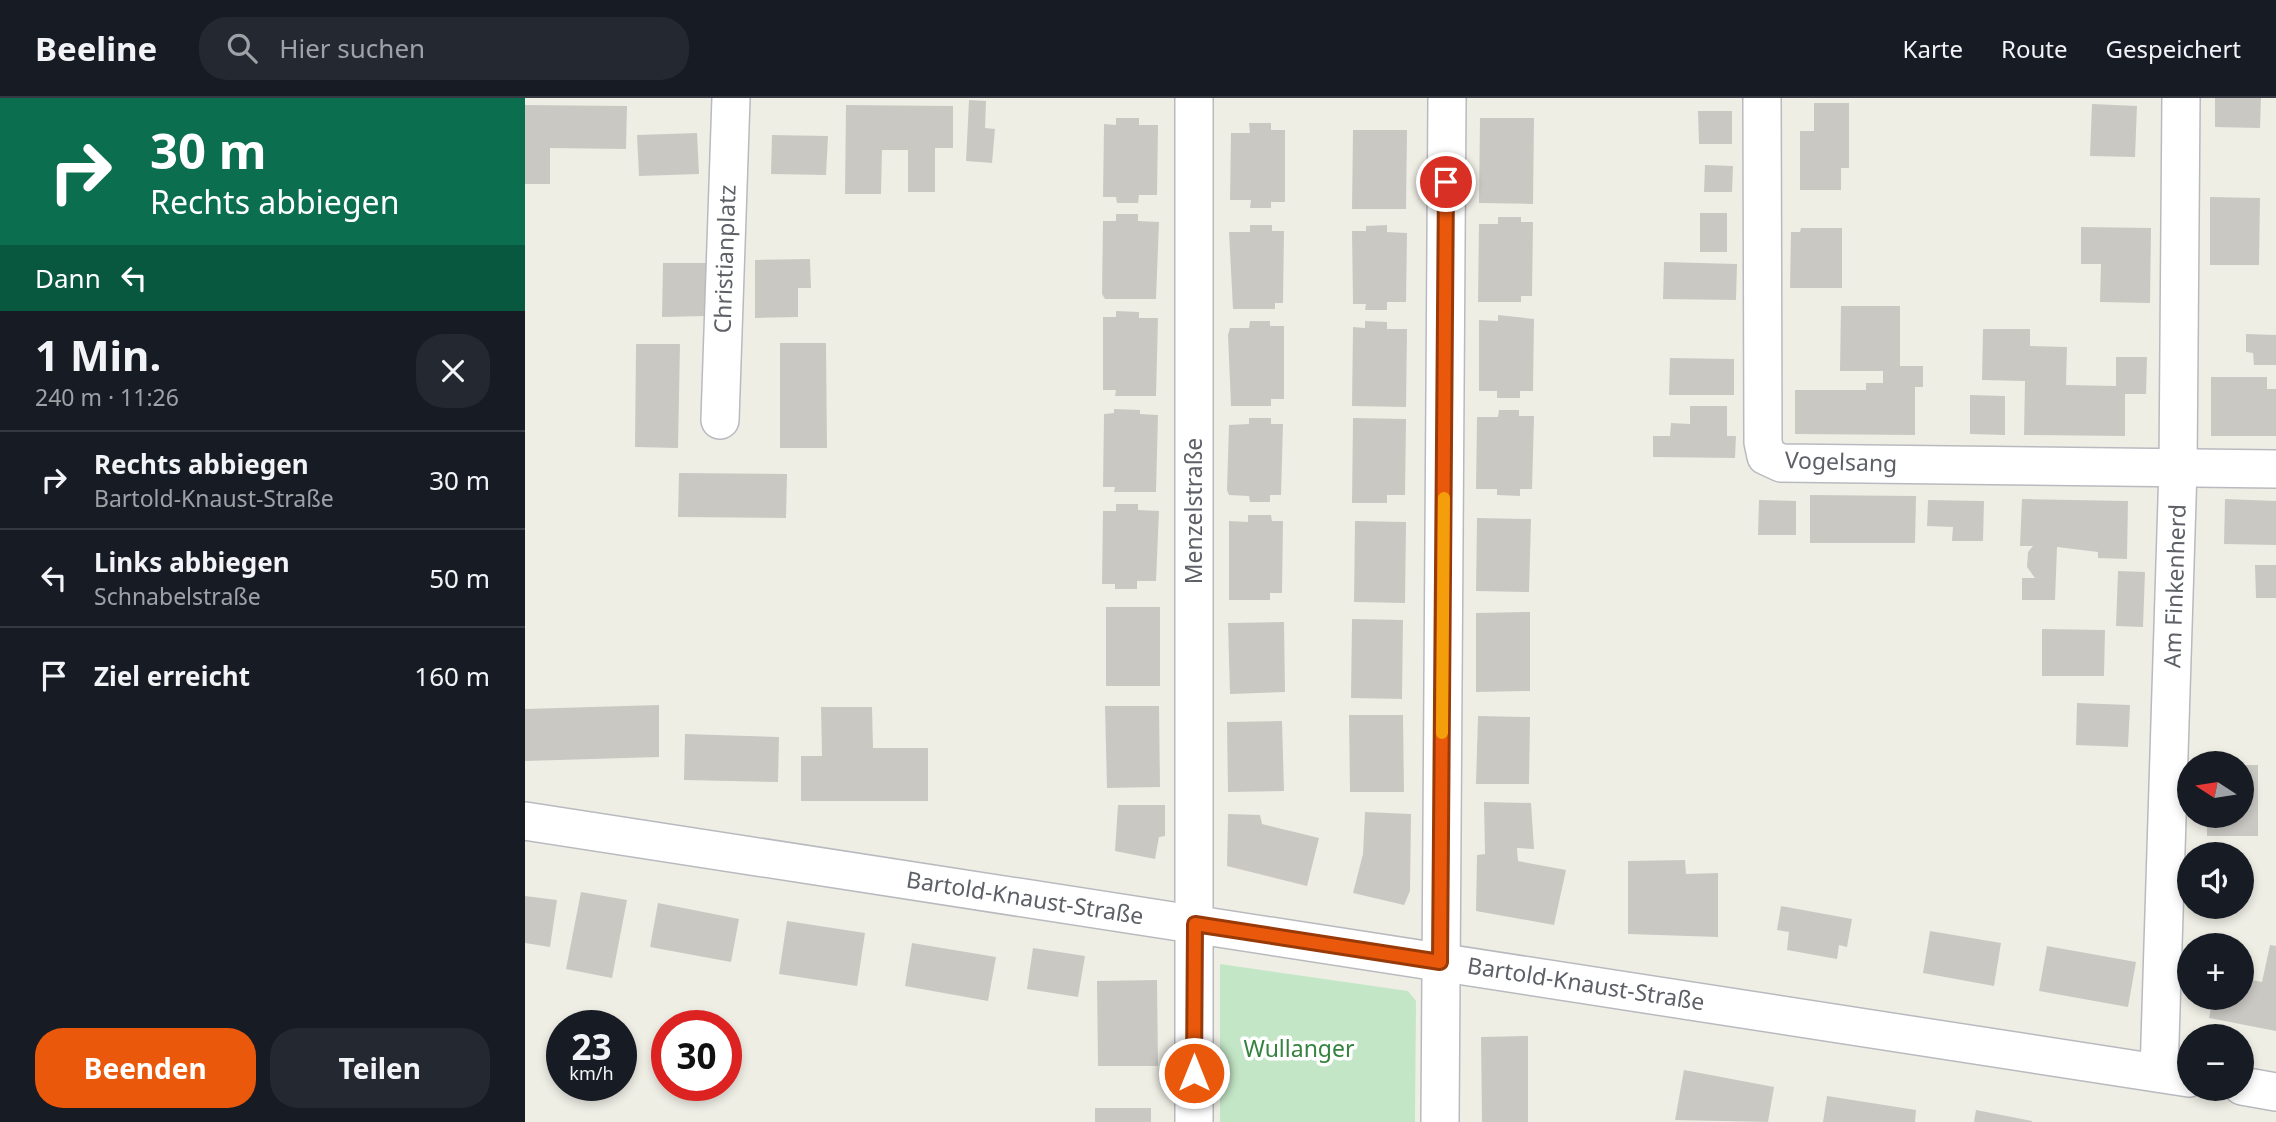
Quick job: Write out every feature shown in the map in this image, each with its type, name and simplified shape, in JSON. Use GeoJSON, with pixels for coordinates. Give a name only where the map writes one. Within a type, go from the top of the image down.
{"type":"FeatureCollection","features":[{"type":"Feature","properties":{"kind":"street","name":"Christianplatz"},"geometry":{"type":"LineString","coordinates":[[720,420],[731,98]]}},
{"type":"Feature","properties":{"kind":"street","name":"Menzelstraße"},"geometry":{"type":"LineString","coordinates":[[1194,98],[1195,924]]}},
{"type":"Feature","properties":{"kind":"street"},"geometry":{"type":"LineString","coordinates":[[1440,1122],[1447,98]]}},
{"type":"Feature","properties":{"kind":"street","name":"Vogelsang"},"geometry":{"type":"LineString","coordinates":[[1762,98],[1763,429],[1766,456],[1780,463],[2276,469]]}},
{"type":"Feature","properties":{"kind":"street","name":"Am Finkenherd"},"geometry":{"type":"LineString","coordinates":[[2174,1075],[2181,98]]}},
{"type":"Feature","properties":{"kind":"street","name":"Bartold-Knaust-Straße"},"geometry":{"type":"LineString","coordinates":[[525,821],[2174,1075]]}},
{"type":"Feature","properties":{"kind":"street"},"geometry":{"type":"LineString","coordinates":[[1194,1122],[1195,924]]}},
{"type":"Feature","properties":{"kind":"street"},"geometry":{"type":"LineString","coordinates":[[2254,1089],[2276,1092]]}},
{"type":"Feature","properties":{"kind":"green space","name":"Wullanger"},"geometry":{"type":"Polygon","coordinates":[[[1220,964],[1408,991],[1416,1001],[1415,1122],[1220,1122],[1220,964]]]}},
{"type":"Feature","properties":{"kind":"building"},"geometry":{"type":"Polygon","coordinates":[[[2215,98],[2261,98],[2260,128],[2215,127],[2215,98]]]}},
{"type":"Feature","properties":{"kind":"building"},"geometry":{"type":"Polygon","coordinates":[[[969,100],[986,101],[985,128],[995,129],[992,163],[966,161],[969,100]]]}},
{"type":"Feature","properties":{"kind":"building"},"geometry":{"type":"Polygon","coordinates":[[[1814,103],[1849,103],[1849,168],[1841,168],[1841,190],[1800,190],[1800,131],[1814,131],[1814,103]]]}},
{"type":"Feature","properties":{"kind":"building"},"geometry":{"type":"Polygon","coordinates":[[[2092,104],[2137,106],[2135,157],[2090,156],[2092,104]]]}},
{"type":"Feature","properties":{"kind":"building"},"geometry":{"type":"Polygon","coordinates":[[[525,105],[627,106],[626,149],[550,148],[550,184],[525,184],[525,105]]]}},
{"type":"Feature","properties":{"kind":"building"},"geometry":{"type":"Polygon","coordinates":[[[846,105],[953,106],[953,148],[935,148],[935,192],[908,192],[908,150],[882,150],[881,194],[845,194],[846,105]]]}},
{"type":"Feature","properties":{"kind":"building"},"geometry":{"type":"Polygon","coordinates":[[[1698,111],[1732,111],[1732,144],[1699,144],[1698,111]]]}},
{"type":"Feature","properties":{"kind":"building"},"geometry":{"type":"Polygon","coordinates":[[[1116,118],[1139,118],[1139,125],[1158,125],[1157,195],[1139,195],[1138,203],[1117,203],[1116,197],[1103,197],[1104,124],[1116,125],[1116,118]]]}},
{"type":"Feature","properties":{"kind":"building"},"geometry":{"type":"Polygon","coordinates":[[[1480,118],[1534,118],[1533,204],[1479,203],[1480,118]]]}},
{"type":"Feature","properties":{"kind":"building"},"geometry":{"type":"Polygon","coordinates":[[[1249,123],[1271,123],[1271,130],[1285,130],[1285,202],[1271,202],[1271,208],[1250,208],[1251,200],[1230,200],[1231,133],[1250,133],[1249,123]]]}},
{"type":"Feature","properties":{"kind":"building"},"geometry":{"type":"Polygon","coordinates":[[[1353,130],[1407,130],[1406,209],[1352,209],[1353,130]]]}},
{"type":"Feature","properties":{"kind":"building"},"geometry":{"type":"Polygon","coordinates":[[[697,133],[699,174],[639,176],[637,135],[697,133]]]}},
{"type":"Feature","properties":{"kind":"building"},"geometry":{"type":"Polygon","coordinates":[[[772,135],[828,136],[826,175],[771,174],[772,135]]]}},
{"type":"Feature","properties":{"kind":"building"},"geometry":{"type":"Polygon","coordinates":[[[1705,165],[1733,166],[1732,192],[1704,192],[1705,165]]]}},
{"type":"Feature","properties":{"kind":"building"},"geometry":{"type":"Polygon","coordinates":[[[2210,197],[2260,198],[2259,265],[2210,265],[2210,197]]]}},
{"type":"Feature","properties":{"kind":"building"},"geometry":{"type":"Polygon","coordinates":[[[1700,213],[1727,213],[1727,252],[1700,252],[1700,213]]]}},
{"type":"Feature","properties":{"kind":"building"},"geometry":{"type":"Polygon","coordinates":[[[1116,214],[1138,214],[1138,221],[1159,222],[1156,299],[1105,299],[1102,294],[1103,221],[1116,221],[1116,214]]]}},
{"type":"Feature","properties":{"kind":"building"},"geometry":{"type":"Polygon","coordinates":[[[1498,217],[1521,217],[1521,222],[1533,222],[1532,296],[1521,296],[1521,302],[1478,302],[1479,224],[1498,224],[1498,217]]]}},
{"type":"Feature","properties":{"kind":"building"},"geometry":{"type":"Polygon","coordinates":[[[1250,225],[1272,225],[1272,231],[1284,231],[1283,303],[1275,303],[1275,309],[1233,309],[1229,232],[1250,232],[1250,225]]]}},
{"type":"Feature","properties":{"kind":"building"},"geometry":{"type":"Polygon","coordinates":[[[1387,225],[1387,232],[1407,233],[1406,302],[1387,302],[1387,310],[1365,310],[1366,304],[1353,304],[1352,231],[1366,231],[1366,226],[1387,225]]]}},
{"type":"Feature","properties":{"kind":"building"},"geometry":{"type":"Polygon","coordinates":[[[2081,227],[2151,228],[2150,303],[2100,302],[2101,264],[2081,264],[2081,227]]]}},
{"type":"Feature","properties":{"kind":"building"},"geometry":{"type":"Polygon","coordinates":[[[1801,228],[1842,228],[1842,288],[1790,288],[1791,232],[1800,232],[1801,228]]]}},
{"type":"Feature","properties":{"kind":"building"},"geometry":{"type":"Polygon","coordinates":[[[810,259],[811,288],[798,288],[798,317],[755,318],[755,260],[810,259]]]}},
{"type":"Feature","properties":{"kind":"building"},"geometry":{"type":"Polygon","coordinates":[[[1664,262],[1737,264],[1736,300],[1663,299],[1664,262]]]}},
{"type":"Feature","properties":{"kind":"building"},"geometry":{"type":"Polygon","coordinates":[[[663,263],[708,263],[708,316],[662,317],[663,263]]]}},
{"type":"Feature","properties":{"kind":"building"},"geometry":{"type":"Polygon","coordinates":[[[1841,306],[1900,306],[1900,366],[1923,366],[1923,387],[1915,387],[1915,435],[1795,434],[1795,390],[1866,390],[1866,383],[1883,383],[1883,371],[1840,371],[1841,306]]]}},
{"type":"Feature","properties":{"kind":"building"},"geometry":{"type":"Polygon","coordinates":[[[1116,311],[1139,312],[1139,318],[1158,318],[1156,396],[1115,396],[1116,390],[1103,390],[1103,317],[1116,317],[1116,311]]]}},
{"type":"Feature","properties":{"kind":"building"},"geometry":{"type":"Polygon","coordinates":[[[1498,315],[1534,319],[1533,391],[1520,391],[1520,398],[1497,398],[1497,391],[1479,391],[1479,320],[1498,321],[1498,315]]]}},
{"type":"Feature","properties":{"kind":"building"},"geometry":{"type":"Polygon","coordinates":[[[1250,321],[1270,321],[1270,326],[1284,326],[1284,399],[1271,399],[1271,406],[1231,406],[1228,335],[1230,328],[1249,328],[1250,321]]]}},
{"type":"Feature","properties":{"kind":"building"},"geometry":{"type":"Polygon","coordinates":[[[1365,321],[1387,322],[1387,329],[1407,329],[1406,407],[1352,406],[1353,327],[1365,328],[1365,321]]]}},
{"type":"Feature","properties":{"kind":"building"},"geometry":{"type":"Polygon","coordinates":[[[1983,329],[2030,329],[2030,346],[2067,347],[2066,385],[2116,386],[2116,357],[2147,357],[2146,394],[2125,394],[2125,436],[2024,435],[2025,381],[1982,380],[1983,329]]]}},
{"type":"Feature","properties":{"kind":"building"},"geometry":{"type":"Polygon","coordinates":[[[2246,334],[2276,335],[2276,365],[2254,365],[2253,353],[2246,352],[2246,334]]]}},
{"type":"Feature","properties":{"kind":"building"},"geometry":{"type":"Polygon","coordinates":[[[780,343],[826,343],[827,448],[780,448],[780,343]]]}},
{"type":"Feature","properties":{"kind":"building"},"geometry":{"type":"Polygon","coordinates":[[[636,344],[680,344],[678,448],[635,447],[636,344]]]}},
{"type":"Feature","properties":{"kind":"building"},"geometry":{"type":"Polygon","coordinates":[[[1670,358],[1734,359],[1734,395],[1669,395],[1670,358]]]}},
{"type":"Feature","properties":{"kind":"building"},"geometry":{"type":"Polygon","coordinates":[[[2211,377],[2267,377],[2267,389],[2276,389],[2276,436],[2211,436],[2211,377]]]}},
{"type":"Feature","properties":{"kind":"building"},"geometry":{"type":"Polygon","coordinates":[[[1970,395],[2005,396],[2005,435],[1970,434],[1970,395]]]}},
{"type":"Feature","properties":{"kind":"building"},"geometry":{"type":"Polygon","coordinates":[[[1690,406],[1727,406],[1727,436],[1736,436],[1735,458],[1653,457],[1653,436],[1670,436],[1671,423],[1690,424],[1690,406]]]}},
{"type":"Feature","properties":{"kind":"building"},"geometry":{"type":"Polygon","coordinates":[[[1114,409],[1140,410],[1140,414],[1158,415],[1156,492],[1114,492],[1115,487],[1103,487],[1104,414],[1114,413],[1114,409]]]}},
{"type":"Feature","properties":{"kind":"building"},"geometry":{"type":"Polygon","coordinates":[[[1499,410],[1519,410],[1519,416],[1534,416],[1532,489],[1520,489],[1520,496],[1497,495],[1497,489],[1476,489],[1477,417],[1498,417],[1499,410]]]}},
{"type":"Feature","properties":{"kind":"building"},"geometry":{"type":"Polygon","coordinates":[[[1249,418],[1271,418],[1271,424],[1283,424],[1281,495],[1270,495],[1270,502],[1250,502],[1249,496],[1229,495],[1227,490],[1229,425],[1249,424],[1249,418]]]}},
{"type":"Feature","properties":{"kind":"building"},"geometry":{"type":"Polygon","coordinates":[[[1353,418],[1406,419],[1405,495],[1387,495],[1387,503],[1352,503],[1353,418]]]}},
{"type":"Feature","properties":{"kind":"building"},"geometry":{"type":"Polygon","coordinates":[[[679,473],[787,474],[786,518],[678,517],[679,473]]]}},
{"type":"Feature","properties":{"kind":"building"},"geometry":{"type":"Polygon","coordinates":[[[1810,495],[1916,496],[1915,543],[1810,543],[1810,495]]]}},
{"type":"Feature","properties":{"kind":"building"},"geometry":{"type":"Polygon","coordinates":[[[2022,499],[2128,501],[2127,559],[2098,558],[2098,552],[2057,547],[2055,600],[2022,600],[2022,578],[2035,578],[2027,567],[2028,552],[2033,546],[2020,546],[2022,499]]]}},
{"type":"Feature","properties":{"kind":"building"},"geometry":{"type":"Polygon","coordinates":[[[2225,499],[2276,501],[2276,545],[2224,544],[2225,499]]]}},
{"type":"Feature","properties":{"kind":"building"},"geometry":{"type":"Polygon","coordinates":[[[1759,500],[1796,501],[1796,535],[1758,535],[1759,500]]]}},
{"type":"Feature","properties":{"kind":"building"},"geometry":{"type":"Polygon","coordinates":[[[1928,500],[1984,501],[1983,541],[1952,541],[1953,527],[1927,526],[1928,500]]]}},
{"type":"Feature","properties":{"kind":"building"},"geometry":{"type":"Polygon","coordinates":[[[1116,504],[1138,504],[1138,510],[1159,511],[1156,581],[1137,581],[1137,589],[1115,589],[1115,584],[1102,584],[1103,511],[1116,511],[1116,504]]]}},
{"type":"Feature","properties":{"kind":"building"},"geometry":{"type":"Polygon","coordinates":[[[1248,515],[1271,515],[1272,521],[1283,521],[1282,593],[1270,593],[1270,600],[1229,600],[1229,521],[1248,522],[1248,515]]]}},
{"type":"Feature","properties":{"kind":"building"},"geometry":{"type":"Polygon","coordinates":[[[1477,518],[1531,519],[1529,592],[1476,591],[1477,518]]]}},
{"type":"Feature","properties":{"kind":"building"},"geometry":{"type":"Polygon","coordinates":[[[1355,521],[1406,522],[1405,603],[1354,602],[1355,521]]]}},
{"type":"Feature","properties":{"kind":"building"},"geometry":{"type":"Polygon","coordinates":[[[2255,565],[2276,565],[2276,598],[2256,598],[2255,565]]]}},
{"type":"Feature","properties":{"kind":"building"},"geometry":{"type":"Polygon","coordinates":[[[2118,571],[2145,572],[2143,627],[2116,626],[2118,571]]]}},
{"type":"Feature","properties":{"kind":"building"},"geometry":{"type":"Polygon","coordinates":[[[1106,607],[1160,607],[1160,686],[1106,686],[1106,607]]]}},
{"type":"Feature","properties":{"kind":"building"},"geometry":{"type":"Polygon","coordinates":[[[1530,612],[1530,691],[1476,692],[1476,613],[1530,612]]]}},
{"type":"Feature","properties":{"kind":"building"},"geometry":{"type":"Polygon","coordinates":[[[1352,619],[1403,620],[1402,699],[1351,698],[1352,619]]]}},
{"type":"Feature","properties":{"kind":"building"},"geometry":{"type":"Polygon","coordinates":[[[1284,622],[1285,692],[1230,694],[1228,623],[1284,622]]]}},
{"type":"Feature","properties":{"kind":"building"},"geometry":{"type":"Polygon","coordinates":[[[2042,629],[2105,630],[2104,676],[2042,676],[2042,629]]]}},
{"type":"Feature","properties":{"kind":"building"},"geometry":{"type":"Polygon","coordinates":[[[2077,703],[2130,705],[2128,747],[2076,745],[2077,703]]]}},
{"type":"Feature","properties":{"kind":"building"},"geometry":{"type":"Polygon","coordinates":[[[659,705],[659,757],[525,761],[525,709],[659,705]]]}},
{"type":"Feature","properties":{"kind":"building"},"geometry":{"type":"Polygon","coordinates":[[[1105,706],[1159,706],[1160,787],[1107,788],[1105,706]]]}},
{"type":"Feature","properties":{"kind":"building"},"geometry":{"type":"Polygon","coordinates":[[[821,707],[872,707],[873,748],[928,748],[928,801],[801,801],[801,756],[822,756],[821,707]]]}},
{"type":"Feature","properties":{"kind":"building"},"geometry":{"type":"Polygon","coordinates":[[[1349,715],[1403,715],[1404,792],[1350,792],[1349,715]]]}},
{"type":"Feature","properties":{"kind":"building"},"geometry":{"type":"Polygon","coordinates":[[[1478,716],[1530,717],[1529,784],[1476,784],[1478,716]]]}},
{"type":"Feature","properties":{"kind":"building"},"geometry":{"type":"Polygon","coordinates":[[[1282,721],[1284,791],[1228,792],[1227,722],[1282,721]]]}},
{"type":"Feature","properties":{"kind":"building"},"geometry":{"type":"Polygon","coordinates":[[[685,734],[779,737],[778,782],[684,780],[685,734]]]}},
{"type":"Feature","properties":{"kind":"building"},"geometry":{"type":"Polygon","coordinates":[[[2254,765],[2258,765],[2258,836],[2207,836],[2207,828],[2254,828],[2254,765]]]}},
{"type":"Feature","properties":{"kind":"building"},"geometry":{"type":"Polygon","coordinates":[[[1484,802],[1531,803],[1534,849],[1517,848],[1518,861],[1566,870],[1554,925],[1476,911],[1477,855],[1485,854],[1484,802]]]}},
{"type":"Feature","properties":{"kind":"building"},"geometry":{"type":"Polygon","coordinates":[[[1118,805],[1165,805],[1165,836],[1159,837],[1155,859],[1115,851],[1118,805]]]}},
{"type":"Feature","properties":{"kind":"building"},"geometry":{"type":"Polygon","coordinates":[[[1365,812],[1411,814],[1410,891],[1404,905],[1353,893],[1363,854],[1365,812]]]}},
{"type":"Feature","properties":{"kind":"building"},"geometry":{"type":"Polygon","coordinates":[[[1228,814],[1260,815],[1262,824],[1319,838],[1307,886],[1227,866],[1228,814]]]}},
{"type":"Feature","properties":{"kind":"building"},"geometry":{"type":"Polygon","coordinates":[[[1685,860],[1686,874],[1718,873],[1718,937],[1628,934],[1628,861],[1685,860]]]}},
{"type":"Feature","properties":{"kind":"building"},"geometry":{"type":"Polygon","coordinates":[[[581,892],[627,900],[612,978],[566,969],[581,892]]]}},
{"type":"Feature","properties":{"kind":"building"},"geometry":{"type":"Polygon","coordinates":[[[525,896],[557,900],[550,947],[525,943],[525,896]]]}},
{"type":"Feature","properties":{"kind":"building"},"geometry":{"type":"Polygon","coordinates":[[[658,903],[739,919],[731,962],[650,947],[658,903]]]}},
{"type":"Feature","properties":{"kind":"building"},"geometry":{"type":"Polygon","coordinates":[[[1781,906],[1852,919],[1847,947],[1839,945],[1837,959],[1787,950],[1789,932],[1777,930],[1781,906]]]}},
{"type":"Feature","properties":{"kind":"building"},"geometry":{"type":"Polygon","coordinates":[[[787,921],[865,933],[857,986],[779,974],[787,921]]]}},
{"type":"Feature","properties":{"kind":"building"},"geometry":{"type":"Polygon","coordinates":[[[1930,931],[2001,943],[1994,986],[1923,973],[1930,931]]]}},
{"type":"Feature","properties":{"kind":"building"},"geometry":{"type":"Polygon","coordinates":[[[912,943],[996,957],[988,1001],[905,986],[912,943]]]}},
{"type":"Feature","properties":{"kind":"building"},"geometry":{"type":"Polygon","coordinates":[[[2270,945],[2276,946],[2276,1031],[2254,1027],[2254,1024],[2209,1018],[2211,1010],[2254,1010],[2254,980],[2262,982],[2270,945]]]}},
{"type":"Feature","properties":{"kind":"building"},"geometry":{"type":"Polygon","coordinates":[[[2047,946],[2136,962],[2128,1007],[2039,991],[2047,946]]]}},
{"type":"Feature","properties":{"kind":"building"},"geometry":{"type":"Polygon","coordinates":[[[1033,948],[1085,956],[1078,997],[1027,989],[1033,948]]]}},
{"type":"Feature","properties":{"kind":"building"},"geometry":{"type":"Polygon","coordinates":[[[1157,980],[1158,1066],[1098,1066],[1097,981],[1157,980]]]}},
{"type":"Feature","properties":{"kind":"building"},"geometry":{"type":"Polygon","coordinates":[[[1528,1036],[1528,1122],[1482,1122],[1481,1037],[1528,1036]]]}},
{"type":"Feature","properties":{"kind":"building"},"geometry":{"type":"Polygon","coordinates":[[[1684,1070],[1774,1087],[1768,1122],[1675,1120],[1684,1070]]]}},
{"type":"Feature","properties":{"kind":"building"},"geometry":{"type":"Polygon","coordinates":[[[1827,1096],[1916,1110],[1915,1122],[1823,1122],[1827,1096]]]}},
{"type":"Feature","properties":{"kind":"building"},"geometry":{"type":"Polygon","coordinates":[[[1095,1108],[1151,1108],[1151,1122],[1095,1122],[1095,1108]]]}},
{"type":"Feature","properties":{"kind":"building"},"geometry":{"type":"Polygon","coordinates":[[[1976,1110],[2032,1121],[2032,1122],[1974,1122],[1976,1110]]]}},
{"type":"Feature","properties":{"kind":"slow traffic"},"geometry":{"type":"LineString","coordinates":[[1442,733],[1444,498]]}},
{"type":"Feature","properties":{"kind":"route"},"geometry":{"type":"LineString","coordinates":[[1194,1073],[1195,924],[1440,962],[1446,182]]}}]}
